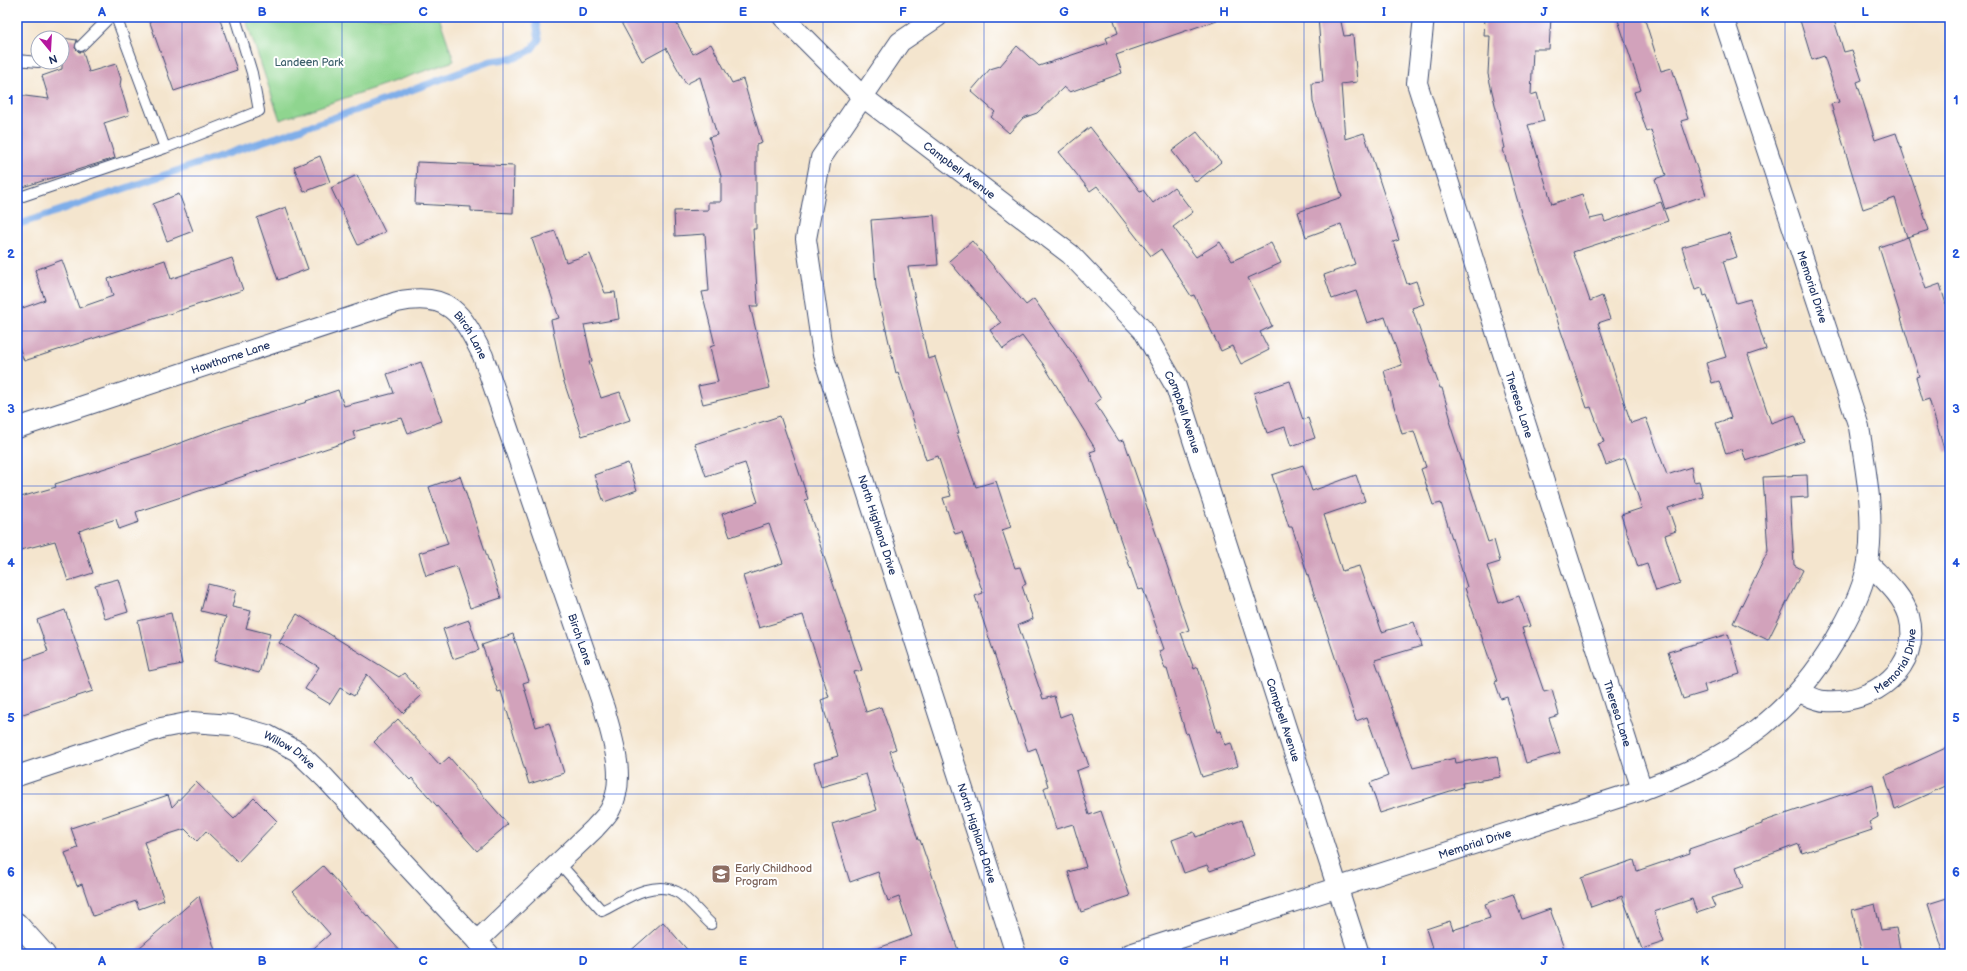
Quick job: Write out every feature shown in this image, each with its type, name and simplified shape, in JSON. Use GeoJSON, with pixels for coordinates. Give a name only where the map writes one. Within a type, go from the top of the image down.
{"type":"FeatureCollection","features":[{"type":"Feature","properties":{"kind":"street","name":"Campbell Avenue"},"geometry":{"type":"LineString","coordinates":[[783,17],[863,97],[1070,254],[1143,330],[1176,387],[1359,954]]}},
{"type":"Feature","properties":{"kind":"street","name":"North Highland Drive"},"geometry":{"type":"LineString","coordinates":[[937,17],[900,42],[822,158],[806,239],[823,355],[1016,954]]}},
{"type":"Feature","properties":{"kind":"street","name":"Theresa Lane"},"geometry":{"type":"LineString","coordinates":[[1424,17],[1417,83],[1642,790]]}},
{"type":"Feature","properties":{"kind":"street","name":"Memorial Drive"},"geometry":{"type":"LineString","coordinates":[[1130,954],[1338,889],[1642,790],[1690,771],[1734,746],[1773,718],[1800,692],[1829,652],[1855,605],[1868,563],[1871,520],[1867,478],[1858,428],[1723,17]]}},
{"type":"Feature","properties":{"kind":"street","name":"Hawthorne Lane"},"geometry":{"type":"LineString","coordinates":[[17,428],[397,302],[414,298],[434,300],[446,304]]}},
{"type":"Feature","properties":{"kind":"street","name":"Birch Lane"},"geometry":{"type":"LineString","coordinates":[[446,304],[460,316],[473,334],[483,356],[604,708],[614,745],[618,770],[617,792],[610,811],[559,863],[483,948]]}},
{"type":"Feature","properties":{"kind":"street","name":"Memorial Drive"},"geometry":{"type":"LineString","coordinates":[[1800,692],[1824,701],[1853,699],[1877,691],[1902,668],[1911,640],[1909,616],[1901,597],[1868,563]]}},
{"type":"Feature","properties":{"kind":"street","name":"Willow Drive"},"geometry":{"type":"LineString","coordinates":[[17,776],[161,728],[192,722],[231,725],[267,735],[297,751],[325,778],[483,948]]}},
{"type":"Feature","properties":{"kind":"street"},"geometry":{"type":"LineString","coordinates":[[17,923],[45,954]]}},
{"type":"Feature","properties":{"kind":"lane"},"geometry":{"type":"LineString","coordinates":[[80,46],[110,17]]}},
{"type":"Feature","properties":{"kind":"lane"},"geometry":{"type":"LineString","coordinates":[[116,17],[165,148]]}},
{"type":"Feature","properties":{"kind":"lane"},"geometry":{"type":"LineString","coordinates":[[17,198],[165,148],[259,111],[252,73],[235,17]]}},
{"type":"Feature","properties":{"kind":"lane"},"geometry":{"type":"LineString","coordinates":[[17,60],[30,61]]}},
{"type":"Feature","properties":{"kind":"lane"},"geometry":{"type":"LineString","coordinates":[[559,863],[602,910],[653,888],[664,887],[679,892],[711,924]]}},
{"type":"Feature","properties":{"kind":"green space","name":"Landeen Park"},"geometry":{"type":"Polygon","coordinates":[[[245,17],[439,17],[454,61],[280,120],[245,17]]]}},
{"type":"Feature","properties":{"kind":"building"},"geometry":{"type":"Polygon","coordinates":[[[148,17],[219,17],[237,70],[174,91],[148,17]]]}},
{"type":"Feature","properties":{"kind":"building"},"geometry":{"type":"Polygon","coordinates":[[[618,17],[673,17],[693,54],[711,44],[732,83],[743,79],[762,143],[756,145],[756,229],[753,229],[758,306],[750,306],[770,388],[703,404],[698,386],[718,382],[710,347],[715,345],[702,292],[709,291],[705,234],[675,236],[674,211],[708,210],[708,202],[721,202],[721,176],[709,137],[717,135],[700,77],[686,84],[666,48],[642,61],[618,17]]]}},
{"type":"Feature","properties":{"kind":"building"},"geometry":{"type":"Polygon","coordinates":[[[1113,17],[1216,17],[1217,20],[1116,55],[1122,73],[1070,92],[1064,87],[1037,113],[1023,118],[1009,133],[991,117],[995,112],[971,91],[990,69],[1000,66],[1017,46],[1039,66],[1108,43],[1106,38],[1118,33],[1113,17]]]}},
{"type":"Feature","properties":{"kind":"building"},"geometry":{"type":"Polygon","coordinates":[[[1318,17],[1340,17],[1344,36],[1353,35],[1357,82],[1341,84],[1345,139],[1364,133],[1399,240],[1393,242],[1407,284],[1416,281],[1424,304],[1412,308],[1440,388],[1442,388],[1451,420],[1449,421],[1488,542],[1494,540],[1500,562],[1487,566],[1499,603],[1519,596],[1530,626],[1522,628],[1544,692],[1552,690],[1559,715],[1549,718],[1560,753],[1526,763],[1507,697],[1501,699],[1495,682],[1497,681],[1465,588],[1467,587],[1441,503],[1433,505],[1421,469],[1426,467],[1414,431],[1402,434],[1384,371],[1402,365],[1385,317],[1367,323],[1356,291],[1332,299],[1324,275],[1355,264],[1341,224],[1306,237],[1298,212],[1342,197],[1313,102],[1312,83],[1323,82],[1318,17]]]}},
{"type":"Feature","properties":{"kind":"building"},"geometry":{"type":"Polygon","coordinates":[[[1485,17],[1551,17],[1549,49],[1533,49],[1531,95],[1537,93],[1544,121],[1528,125],[1552,204],[1582,194],[1590,219],[1603,216],[1605,222],[1661,202],[1668,221],[1573,252],[1590,301],[1602,296],[1610,319],[1598,323],[1631,423],[1646,418],[1667,475],[1691,467],[1694,482],[1699,481],[1703,497],[1668,508],[1676,531],[1665,535],[1680,583],[1656,591],[1647,564],[1638,567],[1621,515],[1642,508],[1625,458],[1606,465],[1598,444],[1604,442],[1591,407],[1587,408],[1521,213],[1503,149],[1505,148],[1488,74],[1490,36],[1484,36],[1485,17]]]}},
{"type":"Feature","properties":{"kind":"building"},"geometry":{"type":"Polygon","coordinates":[[[1617,17],[1644,17],[1661,71],[1672,68],[1688,119],[1681,121],[1706,195],[1665,209],[1655,179],[1666,175],[1651,130],[1647,132],[1634,92],[1641,90],[1617,17]]]}},
{"type":"Feature","properties":{"kind":"building"},"geometry":{"type":"Polygon","coordinates":[[[1799,17],[1833,17],[1844,52],[1852,50],[1862,80],[1857,82],[1875,140],[1896,133],[1929,230],[1907,237],[1895,198],[1863,209],[1831,104],[1839,102],[1824,56],[1812,60],[1799,17]]]}},
{"type":"Feature","properties":{"kind":"building"},"geometry":{"type":"Polygon","coordinates":[[[70,39],[77,40],[75,48],[79,52],[83,52],[89,72],[116,64],[121,79],[120,85],[129,115],[104,123],[115,158],[17,189],[17,95],[49,99],[42,76],[59,70],[70,70],[70,39]]]}},
{"type":"Feature","properties":{"kind":"building"},"geometry":{"type":"Polygon","coordinates":[[[1090,127],[1140,191],[1143,190],[1153,203],[1174,187],[1193,212],[1173,227],[1196,257],[1220,242],[1232,261],[1271,243],[1281,263],[1248,278],[1272,326],[1260,332],[1269,350],[1241,364],[1232,346],[1221,351],[1194,295],[1191,296],[1161,249],[1151,256],[1097,186],[1090,191],[1059,152],[1090,127]]]}},
{"type":"Feature","properties":{"kind":"building"},"geometry":{"type":"Polygon","coordinates":[[[1197,132],[1221,162],[1196,182],[1172,151],[1197,132]]]}},
{"type":"Feature","properties":{"kind":"building"},"geometry":{"type":"Polygon","coordinates":[[[320,156],[330,182],[304,192],[294,167],[320,156]]]}},
{"type":"Feature","properties":{"kind":"building"},"geometry":{"type":"Polygon","coordinates":[[[417,162],[514,166],[513,213],[471,211],[471,207],[415,204],[417,162]]]}},
{"type":"Feature","properties":{"kind":"building"},"geometry":{"type":"Polygon","coordinates":[[[357,175],[385,232],[358,245],[331,188],[357,175]]]}},
{"type":"Feature","properties":{"kind":"building"},"geometry":{"type":"Polygon","coordinates":[[[179,194],[193,231],[167,241],[153,204],[179,194]]]}},
{"type":"Feature","properties":{"kind":"building"},"geometry":{"type":"Polygon","coordinates":[[[286,207],[308,269],[278,280],[257,218],[286,207]]]}},
{"type":"Feature","properties":{"kind":"building"},"geometry":{"type":"Polygon","coordinates":[[[934,215],[938,265],[908,267],[928,359],[935,357],[959,433],[957,433],[976,487],[996,481],[1011,527],[1002,530],[1015,568],[1020,567],[1026,584],[1022,586],[1033,619],[1018,625],[1043,699],[1054,696],[1060,717],[1071,713],[1089,766],[1076,771],[1089,815],[1101,811],[1130,896],[1081,912],[1068,872],[1086,867],[1073,824],[1056,829],[1044,788],[1048,786],[1036,748],[1028,751],[975,596],[983,593],[962,532],[955,534],[943,498],[951,496],[938,456],[926,460],[898,372],[896,373],[876,286],[871,220],[934,215]]]}},
{"type":"Feature","properties":{"kind":"building"},"geometry":{"type":"Polygon","coordinates":[[[555,231],[566,262],[590,254],[605,293],[615,292],[619,319],[584,325],[592,361],[589,362],[601,398],[620,392],[630,420],[582,436],[563,379],[551,320],[559,318],[532,239],[555,231]]]}},
{"type":"Feature","properties":{"kind":"building"},"geometry":{"type":"Polygon","coordinates":[[[1729,233],[1737,257],[1723,261],[1736,303],[1750,299],[1766,349],[1748,355],[1771,423],[1795,415],[1804,441],[1746,461],[1742,449],[1726,454],[1716,423],[1731,418],[1719,381],[1712,383],[1706,363],[1726,357],[1707,295],[1704,296],[1702,288],[1695,290],[1682,247],[1729,233]]]}},
{"type":"Feature","properties":{"kind":"building"},"geometry":{"type":"Polygon","coordinates":[[[1908,237],[1926,289],[1940,284],[1950,318],[1950,451],[1945,452],[1929,399],[1923,401],[1916,377],[1919,376],[1879,247],[1908,237]]]}},
{"type":"Feature","properties":{"kind":"building"},"geometry":{"type":"Polygon","coordinates":[[[972,241],[1026,305],[1034,299],[1079,362],[1101,399],[1095,403],[1119,441],[1124,440],[1189,630],[1181,633],[1194,669],[1198,667],[1217,732],[1221,731],[1225,745],[1231,743],[1238,766],[1202,777],[1188,733],[1186,734],[1167,669],[1165,669],[1159,651],[1164,649],[1143,589],[1138,590],[1090,452],[1096,450],[1043,364],[1022,336],[1003,349],[990,330],[1001,323],[949,261],[972,241]]]}},
{"type":"Feature","properties":{"kind":"building"},"geometry":{"type":"Polygon","coordinates":[[[232,258],[243,290],[24,361],[17,341],[17,310],[45,300],[35,270],[62,260],[79,308],[113,296],[108,279],[165,260],[171,279],[232,258]]]}},
{"type":"Feature","properties":{"kind":"building"},"geometry":{"type":"Polygon","coordinates":[[[421,362],[442,421],[408,433],[402,418],[353,432],[355,439],[136,512],[139,522],[119,529],[116,519],[79,531],[93,573],[68,581],[55,541],[17,551],[17,498],[56,487],[55,484],[150,454],[224,427],[307,402],[306,401],[338,390],[344,406],[394,393],[387,374],[421,362]]]}},
{"type":"Feature","properties":{"kind":"building"},"geometry":{"type":"Polygon","coordinates":[[[1290,381],[1303,420],[1308,418],[1315,438],[1291,446],[1285,427],[1267,433],[1254,393],[1290,381]]]}},
{"type":"Feature","properties":{"kind":"building"},"geometry":{"type":"Polygon","coordinates":[[[780,416],[808,499],[805,500],[862,670],[854,672],[866,712],[881,707],[896,749],[890,751],[918,840],[920,840],[958,950],[946,954],[871,954],[870,951],[912,936],[899,897],[888,901],[878,872],[850,882],[832,824],[877,810],[866,774],[821,787],[814,763],[838,756],[821,700],[829,697],[803,615],[759,628],[743,576],[783,563],[769,524],[730,537],[722,514],[758,502],[745,463],[706,476],[695,444],[780,416]]]}},
{"type":"Feature","properties":{"kind":"building"},"geometry":{"type":"Polygon","coordinates":[[[628,463],[637,490],[604,502],[594,475],[628,463]]]}},
{"type":"Feature","properties":{"kind":"building"},"geometry":{"type":"Polygon","coordinates":[[[1303,465],[1312,491],[1356,475],[1365,501],[1324,515],[1342,571],[1359,566],[1382,632],[1414,622],[1422,646],[1375,660],[1413,768],[1455,758],[1456,763],[1497,756],[1501,777],[1462,783],[1463,787],[1380,813],[1370,783],[1388,776],[1367,717],[1356,721],[1292,527],[1289,527],[1272,475],[1303,465]]]}},
{"type":"Feature","properties":{"kind":"building"},"geometry":{"type":"Polygon","coordinates":[[[1807,475],[1808,497],[1790,498],[1794,565],[1803,570],[1768,640],[1733,623],[1768,551],[1763,477],[1807,475]]]}},
{"type":"Feature","properties":{"kind":"building"},"geometry":{"type":"Polygon","coordinates":[[[460,476],[501,598],[470,608],[456,566],[426,576],[419,553],[448,544],[429,487],[460,476]]]}},
{"type":"Feature","properties":{"kind":"building"},"geometry":{"type":"Polygon","coordinates":[[[118,579],[128,612],[105,619],[95,585],[118,579]]]}},
{"type":"Feature","properties":{"kind":"building"},"geometry":{"type":"Polygon","coordinates":[[[208,584],[236,591],[232,607],[251,611],[246,628],[270,634],[259,673],[214,661],[226,617],[201,611],[208,584]]]}},
{"type":"Feature","properties":{"kind":"building"},"geometry":{"type":"Polygon","coordinates":[[[65,610],[93,691],[17,716],[17,662],[48,651],[37,620],[65,610]]]}},
{"type":"Feature","properties":{"kind":"building"},"geometry":{"type":"Polygon","coordinates":[[[171,613],[182,664],[149,671],[138,621],[171,613]]]}},
{"type":"Feature","properties":{"kind":"building"},"geometry":{"type":"Polygon","coordinates":[[[297,614],[399,677],[404,673],[423,694],[403,713],[367,674],[354,696],[340,688],[330,704],[305,689],[319,667],[279,643],[297,614]]]}},
{"type":"Feature","properties":{"kind":"building"},"geometry":{"type":"Polygon","coordinates":[[[469,620],[479,650],[453,659],[443,629],[469,620]]]}},
{"type":"Feature","properties":{"kind":"building"},"geometry":{"type":"Polygon","coordinates":[[[513,634],[529,681],[523,683],[536,727],[549,723],[564,773],[529,784],[501,691],[498,692],[482,645],[513,634]]]}},
{"type":"Feature","properties":{"kind":"building"},"geometry":{"type":"Polygon","coordinates":[[[1728,634],[1740,674],[1704,685],[1706,692],[1683,699],[1668,652],[1728,634]]]}},
{"type":"Feature","properties":{"kind":"building"},"geometry":{"type":"Polygon","coordinates":[[[398,719],[440,765],[449,757],[508,824],[477,851],[412,778],[410,780],[374,742],[398,719]]]}},
{"type":"Feature","properties":{"kind":"building"},"geometry":{"type":"Polygon","coordinates":[[[1950,746],[1950,784],[1895,809],[1885,776],[1950,746]]]}},
{"type":"Feature","properties":{"kind":"building"},"geometry":{"type":"Polygon","coordinates":[[[196,782],[234,819],[254,798],[277,821],[238,862],[206,831],[197,841],[185,829],[144,842],[164,900],[139,909],[136,901],[93,916],[82,884],[77,886],[65,853],[78,848],[71,828],[168,795],[172,807],[196,782]]]}},
{"type":"Feature","properties":{"kind":"building"},"geometry":{"type":"Polygon","coordinates":[[[1873,784],[1878,817],[1869,822],[1872,830],[1802,853],[1799,844],[1736,867],[1743,888],[1711,898],[1715,907],[1697,913],[1692,899],[1654,912],[1664,942],[1642,949],[1622,896],[1591,907],[1581,878],[1634,860],[1637,871],[1690,853],[1689,849],[1762,824],[1762,822],[1873,784]]]}},
{"type":"Feature","properties":{"kind":"building"},"geometry":{"type":"Polygon","coordinates":[[[1242,820],[1254,855],[1210,871],[1207,865],[1184,873],[1172,840],[1194,832],[1196,837],[1242,820]]]}},
{"type":"Feature","properties":{"kind":"building"},"geometry":{"type":"Polygon","coordinates":[[[323,866],[403,954],[307,954],[330,934],[293,892],[323,866]]]}},
{"type":"Feature","properties":{"kind":"building"},"geometry":{"type":"Polygon","coordinates":[[[1513,894],[1522,919],[1550,909],[1566,954],[1434,954],[1426,929],[1450,921],[1453,930],[1490,918],[1485,904],[1513,894]]]}},
{"type":"Feature","properties":{"kind":"building"},"geometry":{"type":"Polygon","coordinates":[[[199,896],[216,954],[132,954],[199,896]]]}},
{"type":"Feature","properties":{"kind":"building"},"geometry":{"type":"Polygon","coordinates":[[[1950,897],[1950,954],[1944,954],[1928,904],[1950,897]]]}},
{"type":"Feature","properties":{"kind":"building"},"geometry":{"type":"Polygon","coordinates":[[[1875,904],[1881,930],[1896,928],[1901,954],[1862,954],[1852,910],[1875,904]]]}},
{"type":"Feature","properties":{"kind":"building"},"geometry":{"type":"Polygon","coordinates":[[[663,922],[691,954],[627,954],[663,922]]]}},
{"type":"Feature","properties":{"kind":"waterway"},"geometry":{"type":"LineString","coordinates":[[17,225],[368,106],[491,61],[515,58],[531,50],[539,39],[535,17]]}},
{"type":"Feature","properties":{"kind":"place","name":"Early Childhood Program"},"geometry":{"type":"Point","coordinates":[721,874]}}]}
